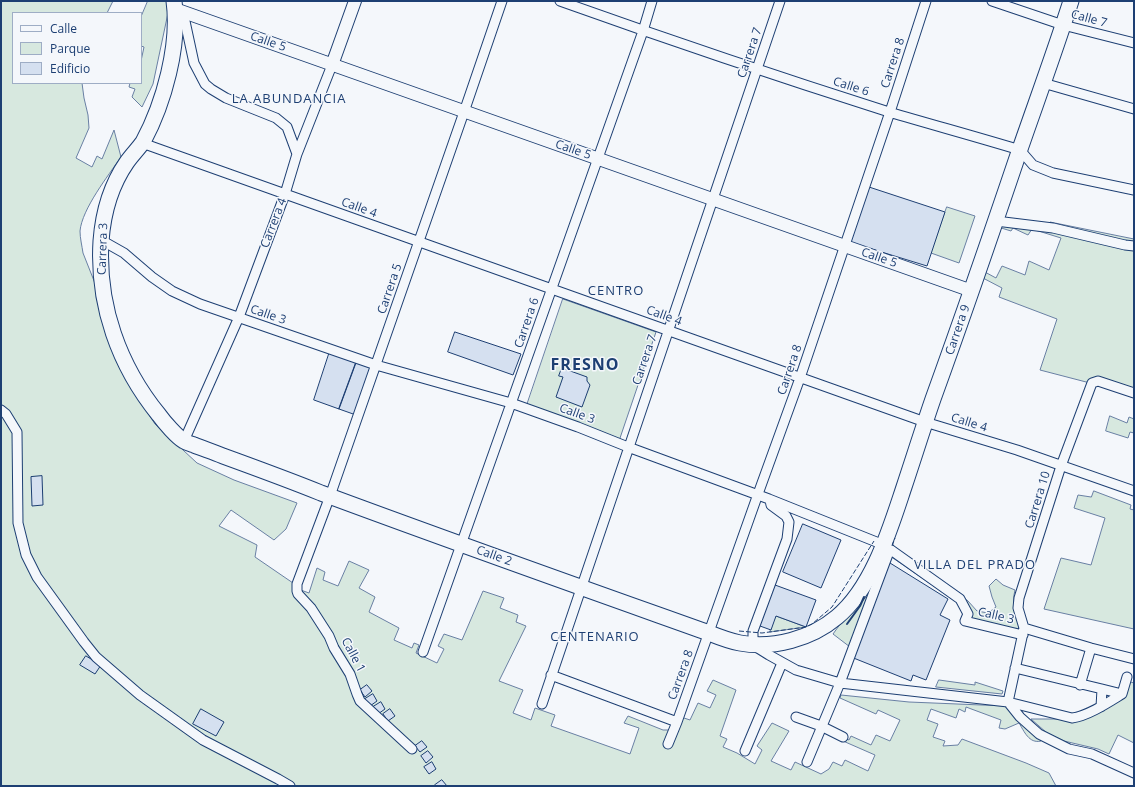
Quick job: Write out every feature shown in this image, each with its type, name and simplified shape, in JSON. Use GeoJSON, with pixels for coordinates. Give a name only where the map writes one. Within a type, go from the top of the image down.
{"type":"FeatureCollection","features":[{"type":"Feature","properties":{"kind":"highway","name":"Carrera 9"},"geometry":{"type":"LineString","coordinates":[[808,635],[817,631],[837,617],[854,600],[887,547],[925,422],[972,291],[1071,1]]}},
{"type":"Feature","properties":{"kind":"highway","name":"Carrera 3"},"geometry":{"type":"LineString","coordinates":[[177,8],[173,45],[165,86],[142,143],[128,161],[112,191],[105,213],[101,240],[101,268],[104,296],[110,324],[119,350],[146,400],[164,422],[184,442]]}},
{"type":"Feature","properties":{"kind":"highway","name":"Calle 2"},"geometry":{"type":"LineString","coordinates":[[184,442],[737,643],[753,645],[783,643],[808,635]]}},
{"type":"Feature","properties":{"kind":"street","name":"Carrera 4"},"geometry":{"type":"LineString","coordinates":[[184,442],[238,317],[285,194],[297,154],[355,1]]}},
{"type":"Feature","properties":{"kind":"street","name":"Carrera 5"},"geometry":{"type":"LineString","coordinates":[[297,584],[330,496],[502,1]]}},
{"type":"Feature","properties":{"kind":"street","name":"Calle 6"},"geometry":{"type":"LineString","coordinates":[[560,1],[757,70],[890,112],[1020,150]]}},
{"type":"Feature","properties":{"kind":"street","name":"Carrera 6"},"geometry":{"type":"LineString","coordinates":[[423,652],[598,159],[652,1]]}},
{"type":"Feature","properties":{"kind":"street","name":"Carrera 7"},"geometry":{"type":"LineString","coordinates":[[542,704],[780,1]]}},
{"type":"Feature","properties":{"kind":"street","name":"Carrera 8"},"geometry":{"type":"LineString","coordinates":[[668,744],[800,378],[926,1]]}},
{"type":"Feature","properties":{"kind":"street","name":"Calle 7"},"geometry":{"type":"LineString","coordinates":[[992,1],[1063,25],[1134,43]]}},
{"type":"Feature","properties":{"kind":"street","name":"Calle 5"},"geometry":{"type":"LineString","coordinates":[[177,8],[464,112],[972,291]]}},
{"type":"Feature","properties":{"kind":"street"},"geometry":{"type":"LineString","coordinates":[[177,8],[194,63],[205,84],[226,98],[276,118],[287,127],[297,154]]}},
{"type":"Feature","properties":{"kind":"street"},"geometry":{"type":"LineString","coordinates":[[1043,83],[1134,109]]}},
{"type":"Feature","properties":{"kind":"street","name":"Calle 4"},"geometry":{"type":"LineString","coordinates":[[142,143],[925,422],[1017,450],[1134,491]]}},
{"type":"Feature","properties":{"kind":"street"},"geometry":{"type":"LineString","coordinates":[[1020,150],[1033,165],[1048,171],[1134,190]]}},
{"type":"Feature","properties":{"kind":"street"},"geometry":{"type":"LineString","coordinates":[[996,221],[1053,228],[1134,246]]}},
{"type":"Feature","properties":{"kind":"street","name":"Calle 3"},"geometry":{"type":"LineString","coordinates":[[101,240],[124,253],[152,277],[172,291],[200,304],[376,365],[511,404],[578,427],[628,447],[758,494],[887,547],[960,600],[968,614],[965,621],[1024,631],[1134,659]]}},
{"type":"Feature","properties":{"kind":"street","name":"Carrera 10"},"geometry":{"type":"LineString","coordinates":[[1024,631],[1018,608],[1019,598],[1061,466],[1092,383],[1098,382],[1134,393]]}},
{"type":"Feature","properties":{"kind":"street"},"geometry":{"type":"LineString","coordinates":[[1,410],[6,414],[17,432],[18,523],[26,555],[37,577],[84,642],[96,657],[140,695],[204,740],[290,786]]}},
{"type":"Feature","properties":{"kind":"street"},"geometry":{"type":"LineString","coordinates":[[769,499],[771,505],[786,516],[789,522],[787,539],[753,631],[753,645],[796,670],[840,683],[1008,702],[1072,718],[1079,717],[1101,707],[1122,694],[1127,677]]}},
{"type":"Feature","properties":{"kind":"street"},"geometry":{"type":"LineString","coordinates":[[807,762],[840,683],[887,547]]}},
{"type":"Feature","properties":{"kind":"street","name":"Calle 1"},"geometry":{"type":"LineString","coordinates":[[297,584],[298,594],[311,608],[329,636],[334,648],[350,674],[360,700],[412,749]]}},
{"type":"Feature","properties":{"kind":"street"},"geometry":{"type":"LineString","coordinates":[[1008,702],[1024,631]]}},
{"type":"Feature","properties":{"kind":"street"},"geometry":{"type":"LineString","coordinates":[[1080,684],[1091,648]]}},
{"type":"Feature","properties":{"kind":"street"},"geometry":{"type":"LineString","coordinates":[[745,751],[782,663]]}},
{"type":"Feature","properties":{"kind":"street"},"geometry":{"type":"LineString","coordinates":[[1015,668],[1122,694]]}},
{"type":"Feature","properties":{"kind":"street"},"geometry":{"type":"LineString","coordinates":[[551,675],[677,722]]}},
{"type":"Feature","properties":{"kind":"street"},"geometry":{"type":"LineString","coordinates":[[1101,707],[1102,689]]}},
{"type":"Feature","properties":{"kind":"street"},"geometry":{"type":"LineString","coordinates":[[1008,702],[1020,717],[1039,734],[1069,749],[1092,754],[1134,773]]}},
{"type":"Feature","properties":{"kind":"street"},"geometry":{"type":"LineString","coordinates":[[796,717],[821,726],[843,737]]}},
{"type":"Feature","properties":{"kind":"green space"},"geometry":{"type":"Polygon","coordinates":[[[1,1],[113,1],[108,12],[12,12],[12,84],[82,84],[89,128],[76,158],[92,167],[97,156],[102,159],[114,130],[121,157],[90,203],[85,213],[80,231],[83,253],[144,407],[155,424],[197,463],[234,480],[297,503],[286,529],[274,540],[231,510],[219,526],[257,545],[255,557],[293,583],[298,589],[309,593],[317,568],[325,572],[323,580],[338,586],[349,561],[369,570],[359,588],[375,597],[369,612],[399,628],[394,640],[412,648],[414,643],[419,645],[416,653],[437,663],[444,649],[438,646],[444,634],[462,640],[483,591],[504,598],[500,608],[518,615],[516,622],[526,626],[499,681],[523,690],[513,713],[531,720],[535,708],[555,715],[551,726],[630,754],[639,728],[624,723],[628,716],[663,730],[672,730],[678,716],[690,720],[698,703],[710,708],[716,695],[707,691],[713,680],[736,690],[720,736],[727,739],[723,747],[737,753],[755,764],[762,750],[757,746],[772,723],[789,731],[771,761],[791,770],[795,762],[821,774],[829,769],[833,762],[842,766],[845,760],[868,771],[875,755],[843,741],[844,738],[849,740],[851,736],[871,745],[876,735],[890,741],[900,720],[878,710],[876,714],[840,698],[841,695],[909,702],[1006,706],[1041,741],[1033,741],[1030,739],[1019,723],[1005,729],[999,728],[1001,720],[966,707],[965,712],[959,709],[956,718],[931,709],[927,720],[938,724],[933,737],[945,741],[943,746],[958,745],[962,739],[1049,773],[1056,786],[1,786],[1,1]]]}},
{"type":"Feature","properties":{"kind":"green space"},"geometry":{"type":"Polygon","coordinates":[[[148,1],[167,1],[168,13],[153,84],[142,107],[132,97],[135,89],[129,87],[130,84],[142,84],[142,56],[144,47],[142,46],[142,15],[148,1]]]}},
{"type":"Feature","properties":{"kind":"green space"},"geometry":{"type":"Polygon","coordinates":[[[947,207],[975,216],[959,263],[931,253],[947,207]]]}},
{"type":"Feature","properties":{"kind":"green space"},"geometry":{"type":"Polygon","coordinates":[[[999,219],[1028,223],[1031,221],[1050,226],[1050,222],[1134,239],[1134,390],[1092,378],[1090,383],[1040,370],[1057,319],[999,297],[1002,288],[981,277],[983,271],[996,278],[1002,266],[1025,275],[1029,261],[1049,270],[1061,238],[1032,229],[1028,235],[1013,228],[1011,231],[998,227],[999,219]]]}},
{"type":"Feature","properties":{"kind":"green space"},"geometry":{"type":"Polygon","coordinates":[[[563,299],[656,332],[619,441],[527,405],[563,299]]]}},
{"type":"Feature","properties":{"kind":"green space"},"geometry":{"type":"Polygon","coordinates":[[[1110,416],[1127,423],[1129,417],[1134,419],[1134,433],[1130,432],[1128,438],[1106,431],[1110,416]]]}},
{"type":"Feature","properties":{"kind":"green space"},"geometry":{"type":"Polygon","coordinates":[[[1094,491],[1131,505],[1130,509],[1134,510],[1134,629],[1044,609],[1061,558],[1091,565],[1105,518],[1074,508],[1078,495],[1091,497],[1094,491]]]}},
{"type":"Feature","properties":{"kind":"green space"},"geometry":{"type":"Polygon","coordinates":[[[892,546],[968,601],[977,611],[988,613],[996,607],[989,586],[996,579],[1003,585],[1015,590],[1014,603],[1019,624],[1018,633],[962,621],[965,615],[957,602],[890,556],[892,546]]]}},
{"type":"Feature","properties":{"kind":"green space"},"geometry":{"type":"Polygon","coordinates":[[[885,549],[850,647],[833,634],[862,594],[885,549]]]}},
{"type":"Feature","properties":{"kind":"green space"},"geometry":{"type":"Polygon","coordinates":[[[776,616],[806,627],[770,632],[776,616]]]}},
{"type":"Feature","properties":{"kind":"green space"},"geometry":{"type":"Polygon","coordinates":[[[939,680],[975,685],[975,682],[1003,691],[1002,694],[936,687],[939,680]]]}},
{"type":"Feature","properties":{"kind":"green space"},"geometry":{"type":"Polygon","coordinates":[[[1127,681],[1134,683],[1134,743],[1118,735],[1109,754],[1098,749],[1064,741],[1047,733],[1031,719],[1068,719],[1079,721],[1106,707],[1127,681]]]}},
{"type":"Feature","properties":{"kind":"building"},"geometry":{"type":"Polygon","coordinates":[[[869,187],[945,212],[927,266],[849,242],[869,187]]]}},
{"type":"Feature","properties":{"kind":"building"},"geometry":{"type":"Polygon","coordinates":[[[455,332],[521,354],[513,375],[448,352],[455,332]]]}},
{"type":"Feature","properties":{"kind":"building"},"geometry":{"type":"Polygon","coordinates":[[[330,351],[357,360],[339,409],[314,400],[330,351]]]}},
{"type":"Feature","properties":{"kind":"building"},"geometry":{"type":"Polygon","coordinates":[[[357,360],[373,366],[356,415],[339,409],[357,360]]]}},
{"type":"Feature","properties":{"kind":"building"},"geometry":{"type":"Polygon","coordinates":[[[562,368],[587,377],[587,381],[590,385],[582,407],[556,397],[563,377],[559,376],[562,368]]]}},
{"type":"Feature","properties":{"kind":"building"},"geometry":{"type":"Polygon","coordinates":[[[42,476],[43,505],[32,506],[31,477],[42,476]]]}},
{"type":"Feature","properties":{"kind":"building"},"geometry":{"type":"Polygon","coordinates":[[[803,524],[841,540],[821,588],[783,572],[803,524]]]}},
{"type":"Feature","properties":{"kind":"building"},"geometry":{"type":"Polygon","coordinates":[[[890,563],[948,599],[940,615],[950,620],[926,680],[913,675],[911,681],[851,657],[890,563]]]}},
{"type":"Feature","properties":{"kind":"building"},"geometry":{"type":"Polygon","coordinates":[[[775,585],[816,600],[806,627],[776,616],[771,630],[760,626],[775,585]]]}},
{"type":"Feature","properties":{"kind":"building"},"geometry":{"type":"Polygon","coordinates":[[[86,656],[101,665],[95,674],[80,665],[86,656]]]}},
{"type":"Feature","properties":{"kind":"building"},"geometry":{"type":"Polygon","coordinates":[[[367,685],[372,691],[365,697],[360,690],[367,685]]]}},
{"type":"Feature","properties":{"kind":"building"},"geometry":{"type":"Polygon","coordinates":[[[373,694],[377,701],[370,706],[365,699],[373,694]]]}},
{"type":"Feature","properties":{"kind":"building"},"geometry":{"type":"Polygon","coordinates":[[[381,702],[385,709],[378,714],[373,707],[381,702]]]}},
{"type":"Feature","properties":{"kind":"building"},"geometry":{"type":"Polygon","coordinates":[[[201,709],[224,722],[216,736],[193,724],[201,709]]]}},
{"type":"Feature","properties":{"kind":"building"},"geometry":{"type":"Polygon","coordinates":[[[390,709],[395,716],[388,721],[383,714],[390,709]]]}},
{"type":"Feature","properties":{"kind":"building"},"geometry":{"type":"Polygon","coordinates":[[[422,741],[427,747],[420,752],[415,746],[422,741]]]}},
{"type":"Feature","properties":{"kind":"building"},"geometry":{"type":"Polygon","coordinates":[[[428,751],[433,757],[426,763],[421,756],[428,751]]]}},
{"type":"Feature","properties":{"kind":"building"},"geometry":{"type":"Polygon","coordinates":[[[432,762],[436,769],[429,774],[424,767],[432,762]]]}},
{"type":"Feature","properties":{"kind":"building"},"geometry":{"type":"Polygon","coordinates":[[[442,780],[447,786],[435,785],[442,780]]]}},
{"type":"Feature","properties":{"kind":"fence"},"geometry":{"type":"LineString","coordinates":[[892,546],[895,538]]}},
{"type":"Feature","properties":{"kind":"fence"},"geometry":{"type":"LineString","coordinates":[[739,631],[762,633],[806,627],[812,624],[832,607],[874,541]]}},
{"type":"Feature","properties":{"kind":"wall"},"geometry":{"type":"LineString","coordinates":[[847,624],[860,606],[864,597]]}},
{"type":"Feature","properties":{"kind":"district","name":"LA ABUNDANCIA"},"geometry":{"type":"Point","coordinates":[289,99]}},
{"type":"Feature","properties":{"kind":"district","name":"CENTRO"},"geometry":{"type":"Point","coordinates":[616,291]}},
{"type":"Feature","properties":{"kind":"district","name":"FRESNO"},"geometry":{"type":"Point","coordinates":[585,365]}},
{"type":"Feature","properties":{"kind":"district","name":"VILLA DEL PRADO"},"geometry":{"type":"Point","coordinates":[975,565]}},
{"type":"Feature","properties":{"kind":"district","name":"CENTENARIO"},"geometry":{"type":"Point","coordinates":[595,637]}}]}
